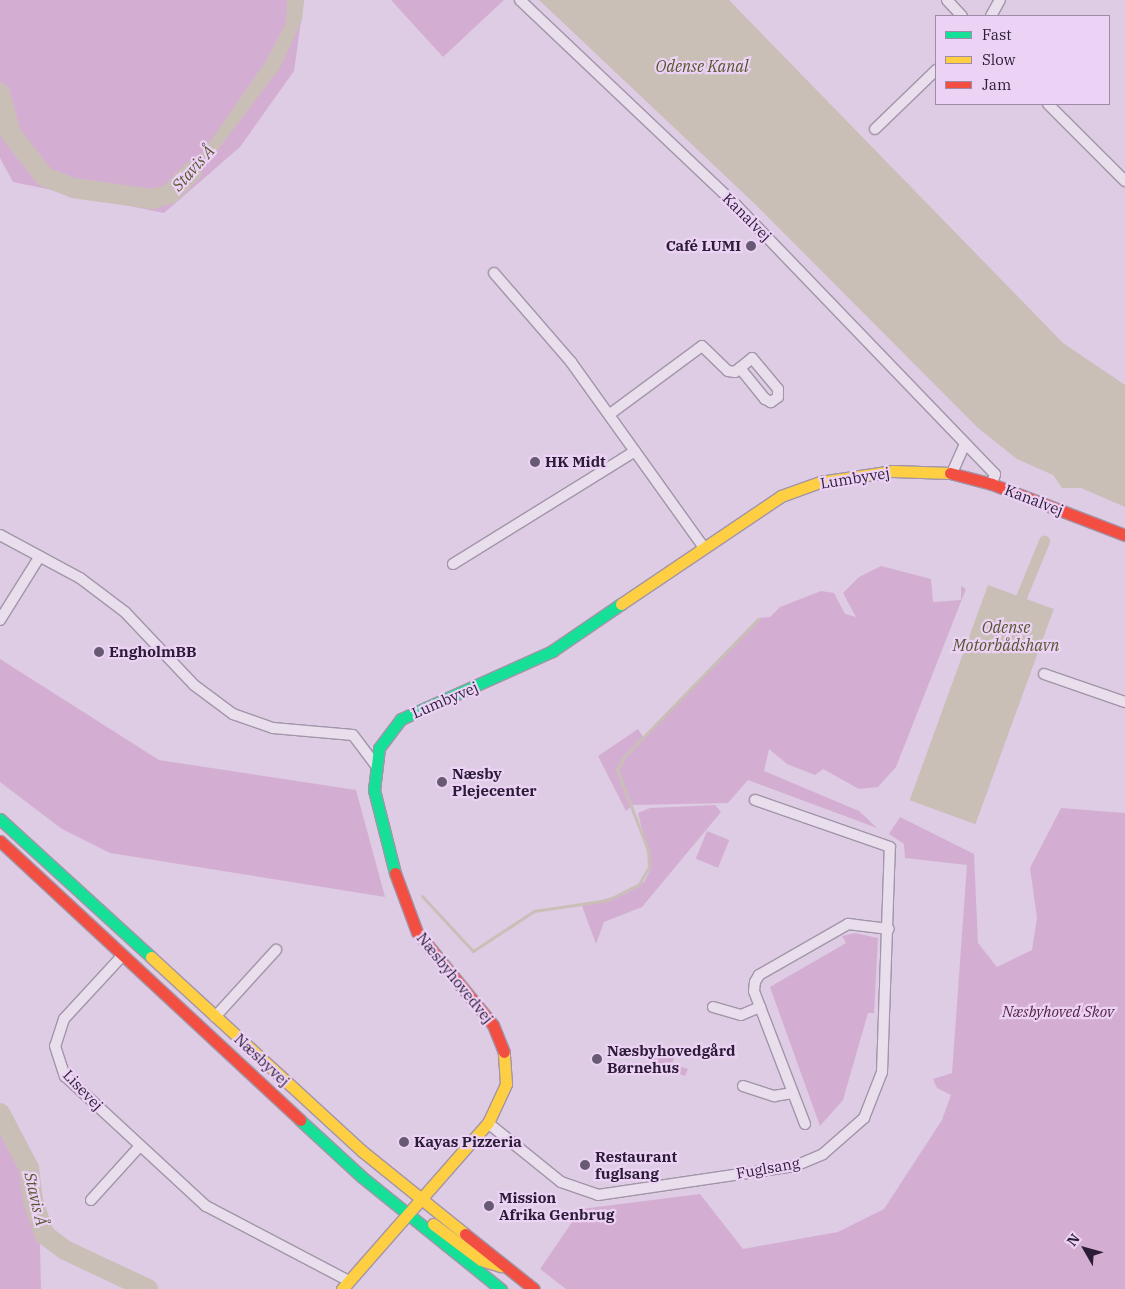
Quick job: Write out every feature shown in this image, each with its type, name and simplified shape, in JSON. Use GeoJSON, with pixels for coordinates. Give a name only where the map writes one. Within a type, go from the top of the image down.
{"type":"FeatureCollection","features":[{"type":"Feature","properties":{"kind":"street","name":"Kanalvej"},"geometry":{"type":"LineString","coordinates":[[520,0],[735,204],[995,474],[992,484],[1125,535]]}},
{"type":"Feature","properties":{"kind":"street"},"geometry":{"type":"LineString","coordinates":[[947,0],[961,15]]}},
{"type":"Feature","properties":{"kind":"street"},"geometry":{"type":"LineString","coordinates":[[992,15],[1000,0]]}},
{"type":"Feature","properties":{"kind":"street"},"geometry":{"type":"LineString","coordinates":[[875,128],[935,71]]}},
{"type":"Feature","properties":{"kind":"street"},"geometry":{"type":"LineString","coordinates":[[1049,105],[1125,181]]}},
{"type":"Feature","properties":{"kind":"street"},"geometry":{"type":"LineString","coordinates":[[494,273],[610,414],[704,548]]}},
{"type":"Feature","properties":{"kind":"street"},"geometry":{"type":"LineString","coordinates":[[610,414],[702,346],[728,371],[740,368]]}},
{"type":"Feature","properties":{"kind":"street"},"geometry":{"type":"LineString","coordinates":[[952,473],[965,444]]}},
{"type":"Feature","properties":{"kind":"street"},"geometry":{"type":"LineString","coordinates":[[453,564],[635,451]]}},
{"type":"Feature","properties":{"kind":"street","name":"Lumbyvej"},"geometry":{"type":"LineString","coordinates":[[375,764],[379,748],[401,719],[552,652],[781,496],[820,482],[893,471],[952,473],[992,484]]}},
{"type":"Feature","properties":{"kind":"street"},"geometry":{"type":"LineString","coordinates":[[0,535],[80,578],[125,612],[194,685],[233,714],[273,728],[338,730],[353,735],[375,764]]}},
{"type":"Feature","properties":{"kind":"street"},"geometry":{"type":"LineString","coordinates":[[0,620],[40,556]]}},
{"type":"Feature","properties":{"kind":"street"},"geometry":{"type":"LineString","coordinates":[[1044,674],[1125,702]]}},
{"type":"Feature","properties":{"kind":"street","name":"Næsbyhovedvej"},"geometry":{"type":"LineString","coordinates":[[345,1285],[406,1214],[488,1124],[506,1084],[500,1038],[405,910],[374,790],[375,764]]}},
{"type":"Feature","properties":{"kind":"street","name":"Fuglsang"},"geometry":{"type":"LineString","coordinates":[[488,1124],[561,1182],[598,1195],[795,1166],[823,1154],[864,1118],[878,1087],[889,929],[890,847],[755,800]]}},
{"type":"Feature","properties":{"kind":"street","name":"Næsbyvej"},"geometry":{"type":"LineString","coordinates":[[0,819],[362,1151],[534,1289]]}},
{"type":"Feature","properties":{"kind":"street","name":"Næsbyvej"},"geometry":{"type":"LineString","coordinates":[[0,841],[334,1150],[406,1214],[501,1289]]}},
{"type":"Feature","properties":{"kind":"street"},"geometry":{"type":"LineString","coordinates":[[805,1124],[754,991],[759,975],[848,924],[889,929]]}},
{"type":"Feature","properties":{"kind":"street"},"geometry":{"type":"LineString","coordinates":[[215,1017],[276,950]]}},
{"type":"Feature","properties":{"kind":"street","name":"Lisevej"},"geometry":{"type":"LineString","coordinates":[[123,955],[64,1019],[55,1046],[65,1076],[206,1206],[345,1285]]}},
{"type":"Feature","properties":{"kind":"street"},"geometry":{"type":"LineString","coordinates":[[713,1007],[740,1016],[760,1007]]}},
{"type":"Feature","properties":{"kind":"street"},"geometry":{"type":"LineString","coordinates":[[743,1086],[774,1096],[793,1093]]}},
{"type":"Feature","properties":{"kind":"street"},"geometry":{"type":"LineString","coordinates":[[91,1200],[140,1146]]}},
{"type":"Feature","properties":{"kind":"street"},"geometry":{"type":"LineString","coordinates":[[334,1150],[407,1202],[421,1198]]}},
{"type":"Feature","properties":{"kind":"street"},"geometry":{"type":"LineString","coordinates":[[406,1214],[419,1213],[481,1260],[508,1268]]}},
{"type":"Feature","properties":{"kind":"green space"},"geometry":{"type":"Polygon","coordinates":[[[0,0],[304,0],[294,71],[240,147],[164,213],[13,182],[0,158],[0,0]]]}},
{"type":"Feature","properties":{"kind":"green space"},"geometry":{"type":"Polygon","coordinates":[[[391,0],[504,0],[443,57],[391,0]]]}},
{"type":"Feature","properties":{"kind":"green space"},"geometry":{"type":"Polygon","coordinates":[[[881,566],[931,579],[933,602],[961,600],[961,586],[966,589],[896,767],[878,787],[859,789],[823,769],[815,775],[787,764],[769,749],[764,771],[859,811],[877,828],[748,780],[728,803],[633,805],[626,811],[598,756],[638,729],[643,737],[760,618],[770,617],[780,607],[821,591],[834,593],[845,614],[856,617],[843,593],[859,577],[881,566]]]}},
{"type":"Feature","properties":{"kind":"green space"},"geometry":{"type":"Polygon","coordinates":[[[0,659],[159,760],[356,790],[385,897],[110,853],[62,829],[0,782],[0,659]]]}},
{"type":"Feature","properties":{"kind":"green space"},"geometry":{"type":"Polygon","coordinates":[[[715,805],[721,812],[642,907],[604,922],[596,944],[582,906],[629,892],[644,882],[651,868],[638,813],[650,808],[715,805]]]}},
{"type":"Feature","properties":{"kind":"green space","name":"Næsbyhoved Skov"},"geometry":{"type":"Polygon","coordinates":[[[1061,808],[1125,813],[1125,1289],[566,1289],[540,1269],[581,1209],[700,1194],[743,1249],[838,1232],[884,1209],[942,1120],[951,1095],[937,1088],[933,1079],[952,1073],[967,865],[905,858],[904,844],[889,834],[900,817],[974,854],[978,943],[997,967],[1032,950],[1037,918],[1030,868],[1061,808]]]}},
{"type":"Feature","properties":{"kind":"green space"},"geometry":{"type":"Polygon","coordinates":[[[707,831],[729,840],[718,868],[696,859],[707,831]]]}},
{"type":"Feature","properties":{"kind":"green space"},"geometry":{"type":"Polygon","coordinates":[[[855,933],[878,938],[874,1013],[868,1013],[843,1100],[820,1126],[770,987],[846,943],[842,936],[855,933]]]}},
{"type":"Feature","properties":{"kind":"green space"},"geometry":{"type":"Polygon","coordinates":[[[657,1052],[674,1058],[672,1064],[688,1069],[685,1076],[652,1064],[657,1052]]]}},
{"type":"Feature","properties":{"kind":"green space"},"geometry":{"type":"Polygon","coordinates":[[[0,1113],[29,1168],[33,1201],[45,1235],[40,1245],[41,1289],[0,1289],[0,1113]]]}},
{"type":"Feature","properties":{"kind":"water"},"geometry":{"type":"Polygon","coordinates":[[[287,0],[304,0],[302,20],[280,68],[203,169],[176,196],[170,185],[202,153],[266,61],[286,23],[287,0]]]}},
{"type":"Feature","properties":{"kind":"water","name":"Odense Kanal"},"geometry":{"type":"Polygon","coordinates":[[[539,0],[729,0],[1063,343],[1125,385],[1125,507],[1081,488],[1062,488],[1053,475],[1017,459],[978,428],[756,205],[539,0]]]}},
{"type":"Feature","properties":{"kind":"water","name":"Odense Motorbådshavn"},"geometry":{"type":"Polygon","coordinates":[[[988,585],[1054,609],[975,824],[910,800],[988,585]]]}},
{"type":"Feature","properties":{"kind":"waterway","name":"Stavis Å"},"geometry":{"type":"LineString","coordinates":[[0,93],[11,134],[45,177],[73,188],[152,199],[170,194],[192,171]]}},
{"type":"Feature","properties":{"kind":"waterway"},"geometry":{"type":"LineString","coordinates":[[1021,597],[1044,541]]}},
{"type":"Feature","properties":{"kind":"waterway"},"geometry":{"type":"LineString","coordinates":[[422,896],[473,951],[534,911],[608,900],[639,884],[649,867],[648,850],[617,770],[623,758],[758,619]]}},
{"type":"Feature","properties":{"kind":"waterway","name":"Stavis Å"},"geometry":{"type":"LineString","coordinates":[[0,1113],[29,1168],[33,1201],[45,1235],[65,1250],[148,1289]]}},
{"type":"Feature","properties":{"kind":"traffic: fast"},"geometry":{"type":"LineString","coordinates":[[395,873],[374,790],[379,748],[401,719],[552,651],[621,604]]}},
{"type":"Feature","properties":{"kind":"traffic: fast"},"geometry":{"type":"LineString","coordinates":[[0,819],[151,957]]}},
{"type":"Feature","properties":{"kind":"traffic: fast"},"geometry":{"type":"LineString","coordinates":[[300,1120],[362,1177],[501,1289]]}},
{"type":"Feature","properties":{"kind":"traffic: slow"},"geometry":{"type":"LineString","coordinates":[[621,604],[781,496],[820,482],[893,471],[950,473]]}},
{"type":"Feature","properties":{"kind":"traffic: slow"},"geometry":{"type":"LineString","coordinates":[[151,957],[362,1151],[465,1234]]}},
{"type":"Feature","properties":{"kind":"traffic: slow"},"geometry":{"type":"LineString","coordinates":[[342,1289],[488,1123],[506,1084],[504,1052]]}},
{"type":"Feature","properties":{"kind":"traffic: slow"},"geometry":{"type":"LineString","coordinates":[[433,1224],[481,1260],[501,1266]]}},
{"type":"Feature","properties":{"kind":"traffic: jam"},"geometry":{"type":"LineString","coordinates":[[950,473],[992,484],[1125,535]]}},
{"type":"Feature","properties":{"kind":"traffic: jam"},"geometry":{"type":"LineString","coordinates":[[0,841],[300,1120]]}},
{"type":"Feature","properties":{"kind":"traffic: jam"},"geometry":{"type":"LineString","coordinates":[[395,873],[417,932],[493,1025],[504,1052]]}},
{"type":"Feature","properties":{"kind":"traffic: jam"},"geometry":{"type":"LineString","coordinates":[[465,1234],[534,1289]]}},
{"type":"Feature","properties":{"kind":"place","name":"Café LUMI"},"geometry":{"type":"Point","coordinates":[751,246]}},
{"type":"Feature","properties":{"kind":"place","name":"HK Midt"},"geometry":{"type":"Point","coordinates":[535,462]}},
{"type":"Feature","properties":{"kind":"place","name":"EngholmBB"},"geometry":{"type":"Point","coordinates":[99,652]}},
{"type":"Feature","properties":{"kind":"place","name":"Næsby Plejecenter"},"geometry":{"type":"Point","coordinates":[442,782]}},
{"type":"Feature","properties":{"kind":"place","name":"Næsbyhovedgård Børnehus"},"geometry":{"type":"Point","coordinates":[597,1059]}},
{"type":"Feature","properties":{"kind":"place","name":"Kayas Pizzeria"},"geometry":{"type":"Point","coordinates":[404,1142]}},
{"type":"Feature","properties":{"kind":"place","name":"Restaurant fuglsang"},"geometry":{"type":"Point","coordinates":[585,1165]}},
{"type":"Feature","properties":{"kind":"place","name":"Mission Afrika Genbrug"},"geometry":{"type":"Point","coordinates":[489,1206]}}]}
